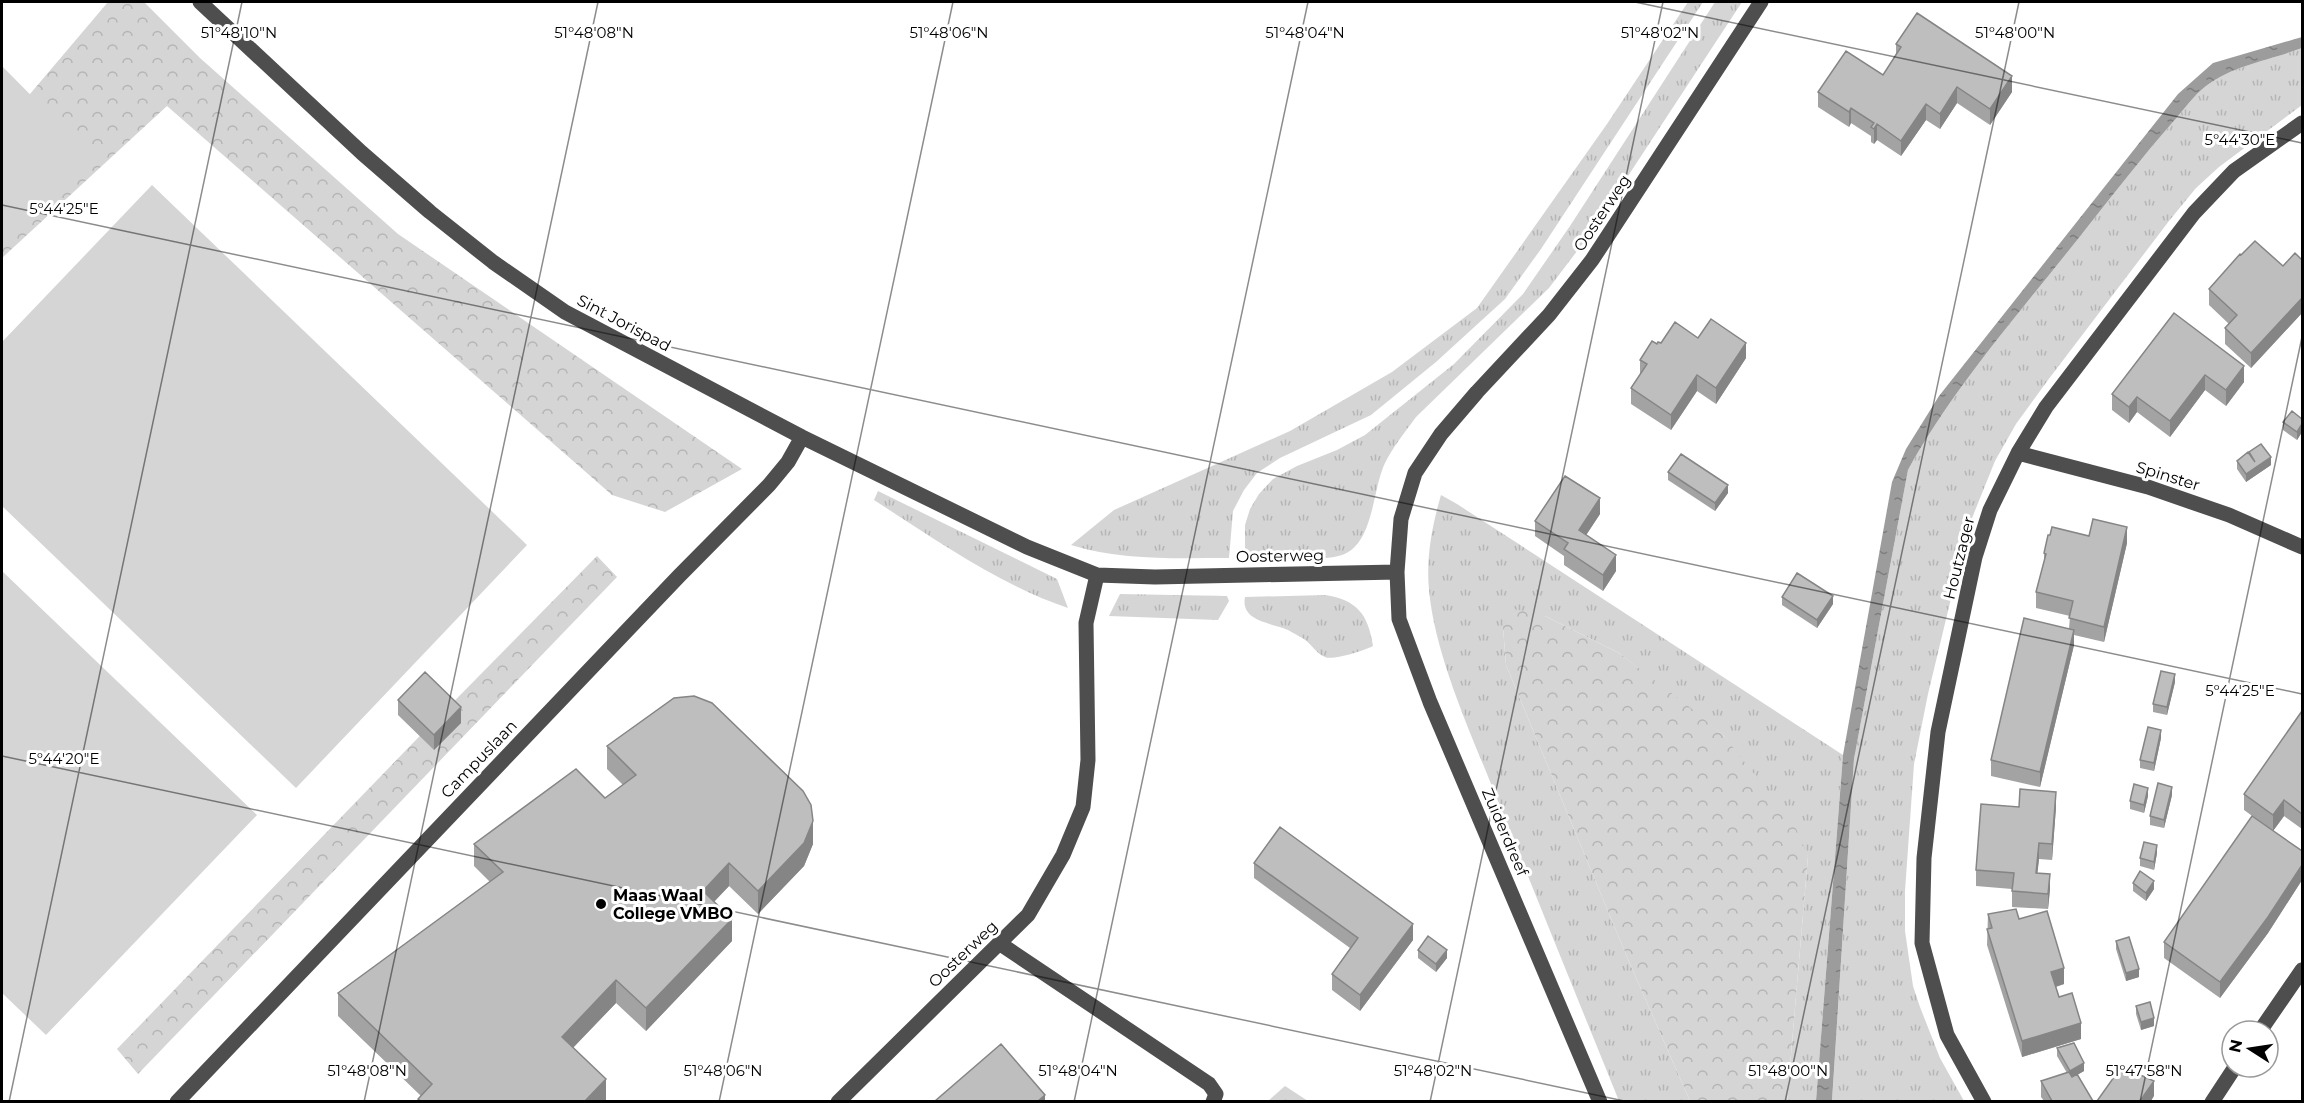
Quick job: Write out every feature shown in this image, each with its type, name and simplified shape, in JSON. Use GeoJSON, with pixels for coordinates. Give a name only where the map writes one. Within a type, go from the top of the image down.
{"type":"FeatureCollection","features":[{"type":"Feature","properties":{"kind":"street","name":"Sint Jorispad"},"geometry":{"type":"LineString","coordinates":[[200,2],[362,153],[430,212],[493,262],[565,312],[802,437],[1027,547],[1097,575]]}},
{"type":"Feature","properties":{"kind":"street","name":"Oosterweg"},"geometry":{"type":"LineString","coordinates":[[838,1101],[1028,915],[1064,855],[1083,807],[1088,760],[1086,623],[1097,575],[1155,577],[1397,572],[1401,519],[1415,473],[1441,434],[1549,315],[1592,260],[1761,2]]}},
{"type":"Feature","properties":{"kind":"street","name":"Houtzager"},"geometry":{"type":"LineString","coordinates":[[1984,1101],[1947,1035],[1922,943],[1924,858],[1938,732],[1975,557],[1990,510],[2018,453],[2046,407],[2194,213],[2234,171],[2302,123]]}},
{"type":"Feature","properties":{"kind":"street","name":"Campuslaan"},"geometry":{"type":"LineString","coordinates":[[177,1101],[679,576],[770,485],[788,462],[802,437]]}},
{"type":"Feature","properties":{"kind":"street","name":"Spinster"},"geometry":{"type":"LineString","coordinates":[[2018,453],[2158,490],[2229,515],[2302,547]]}},
{"type":"Feature","properties":{"kind":"street","name":"Zuiderdreef"},"geometry":{"type":"LineString","coordinates":[[1397,572],[1399,619],[1419,673],[1600,1101]]}},
{"type":"Feature","properties":{"kind":"street"},"geometry":{"type":"LineString","coordinates":[[999,943],[1209,1084],[1216,1094],[1213,1101]]}},
{"type":"Feature","properties":{"kind":"street"},"geometry":{"type":"LineString","coordinates":[[2268,1019],[2302,970]]}},
{"type":"Feature","properties":{"kind":"street"},"geometry":{"type":"LineString","coordinates":[[2212,1101],[2227,1079]]}},
{"type":"Feature","properties":{"kind":"green space"},"geometry":{"type":"Polygon","coordinates":[[[108,2],[144,2],[200,58],[398,234],[742,469],[665,512],[612,495],[167,106],[2,258],[2,127],[108,2]]]}},
{"type":"Feature","properties":{"kind":"green space"},"geometry":{"type":"Polygon","coordinates":[[[1688,2],[1703,2],[1541,249],[1505,299],[1436,362],[1371,415],[1280,458],[1257,473],[1244,490],[1233,511],[1229,558],[1130,556],[1071,545],[1114,510],[1290,431],[1392,372],[1477,308],[1607,124],[1688,2]]]}},
{"type":"Feature","properties":{"kind":"green space"},"geometry":{"type":"Polygon","coordinates":[[[1715,2],[1742,2],[1590,234],[1549,288],[1416,417],[1399,440],[1385,463],[1371,515],[1360,540],[1353,549],[1342,555],[1309,559],[1245,558],[1245,525],[1250,509],[1259,494],[1273,479],[1365,435],[1454,364],[1523,294],[1570,226],[1715,2]]]}},
{"type":"Feature","properties":{"kind":"green space"},"geometry":{"type":"Polygon","coordinates":[[[2302,48],[2302,105],[2219,167],[2196,188],[2169,221],[2016,424],[1995,461],[1968,528],[1928,694],[1914,764],[1905,891],[1905,931],[1913,986],[1940,1058],[1964,1101],[1832,1102],[1854,759],[1908,470],[1948,406],[1993,344],[2192,99],[2206,86],[2228,73],[2302,48]]]}},
{"type":"Feature","properties":{"kind":"green space"},"geometry":{"type":"Polygon","coordinates":[[[2,66],[91,156],[2,246],[2,66]]]}},
{"type":"Feature","properties":{"kind":"green space"},"geometry":{"type":"Polygon","coordinates":[[[152,185],[527,545],[296,788],[2,506],[2,342],[152,185]]]}},
{"type":"Feature","properties":{"kind":"green space"},"geometry":{"type":"Polygon","coordinates":[[[878,491],[1057,579],[1068,608],[1018,587],[944,545],[874,500],[878,491]]]}},
{"type":"Feature","properties":{"kind":"green space"},"geometry":{"type":"Polygon","coordinates":[[[1441,495],[1843,755],[1816,1101],[1787,1101],[1808,856],[1724,736],[1619,653],[1545,616],[1503,627],[1506,665],[1627,957],[1690,1101],[1619,1101],[1447,670],[1433,616],[1428,566],[1432,530],[1441,495]]]}},
{"type":"Feature","properties":{"kind":"green space"},"geometry":{"type":"Polygon","coordinates":[[[597,556],[617,577],[138,1074],[117,1049],[597,556]]]}},
{"type":"Feature","properties":{"kind":"green space"},"geometry":{"type":"Polygon","coordinates":[[[2,571],[257,815],[46,1035],[2,993],[2,571]]]}},
{"type":"Feature","properties":{"kind":"green space"},"geometry":{"type":"Polygon","coordinates":[[[1120,594],[1227,596],[1229,601],[1218,620],[1109,616],[1120,594]]]}},
{"type":"Feature","properties":{"kind":"green space"},"geometry":{"type":"Polygon","coordinates":[[[1325,595],[1336,597],[1359,610],[1368,625],[1373,646],[1341,656],[1325,657],[1304,639],[1288,630],[1252,617],[1245,605],[1245,597],[1325,595]]]}},
{"type":"Feature","properties":{"kind":"green space"},"geometry":{"type":"Polygon","coordinates":[[[1509,608],[1545,616],[1619,653],[1724,736],[1794,824],[1808,856],[1787,1101],[1690,1101],[1627,957],[1506,665],[1503,627],[1509,608]]]}},
{"type":"Feature","properties":{"kind":"green space"},"geometry":{"type":"Polygon","coordinates":[[[1285,1086],[1308,1101],[1268,1101],[1285,1086]]]}},
{"type":"Feature","properties":{"kind":"water"},"geometry":{"type":"Polygon","coordinates":[[[2302,37],[2302,48],[2228,73],[2206,86],[2192,99],[1993,344],[1948,406],[1908,470],[1854,759],[1832,1101],[1816,1101],[1843,755],[1892,482],[1906,449],[1939,396],[2178,94],[2213,63],[2302,37]]]}},
{"type":"Feature","properties":{"kind":"building"},"geometry":{"type":"Polygon","coordinates":[[[1917,13],[2012,76],[1990,109],[1957,87],[1940,114],[1926,104],[1901,141],[1877,124],[1874,129],[1871,127],[1874,123],[1851,108],[1849,112],[1818,92],[1846,51],[1883,75],[1901,47],[1896,44],[1917,13]]]}},
{"type":"Feature","properties":{"kind":"building"},"geometry":{"type":"Polygon","coordinates":[[[2255,241],[2283,266],[2295,253],[2302,260],[2302,298],[2251,353],[2225,328],[2237,315],[2209,289],[2240,254],[2255,241]]]}},
{"type":"Feature","properties":{"kind":"building"},"geometry":{"type":"Polygon","coordinates":[[[2174,313],[2244,366],[2226,390],[2205,375],[2170,421],[2137,397],[2129,407],[2112,394],[2174,313]]]}},
{"type":"Feature","properties":{"kind":"building"},"geometry":{"type":"Polygon","coordinates":[[[1711,319],[1746,343],[1716,388],[1697,375],[1671,415],[1631,388],[1647,364],[1640,360],[1652,341],[1657,344],[1661,343],[1675,322],[1698,338],[1711,319]]]}},
{"type":"Feature","properties":{"kind":"building"},"geometry":{"type":"Polygon","coordinates":[[[2292,411],[2302,419],[2297,432],[2283,422],[2292,411]]]}},
{"type":"Feature","properties":{"kind":"building"},"geometry":{"type":"Polygon","coordinates":[[[2261,444],[2271,457],[2246,474],[2237,461],[2248,452],[2255,462],[2249,452],[2261,444]]]}},
{"type":"Feature","properties":{"kind":"building"},"geometry":{"type":"Polygon","coordinates":[[[1681,454],[1728,485],[1715,503],[1668,472],[1681,454]]]}},
{"type":"Feature","properties":{"kind":"building"},"geometry":{"type":"Polygon","coordinates":[[[1565,476],[1600,498],[1579,530],[1616,555],[1603,575],[1564,549],[1568,543],[1535,521],[1565,476]]]}},
{"type":"Feature","properties":{"kind":"building"},"geometry":{"type":"Polygon","coordinates":[[[2093,519],[2127,527],[2104,627],[2069,618],[2073,601],[2036,592],[2046,554],[2044,553],[2048,535],[2052,527],[2089,536],[2093,519]]]}},
{"type":"Feature","properties":{"kind":"building"},"geometry":{"type":"Polygon","coordinates":[[[1797,573],[1833,596],[1817,620],[1782,597],[1797,573]]]}},
{"type":"Feature","properties":{"kind":"building"},"geometry":{"type":"Polygon","coordinates":[[[2024,618],[2074,630],[2040,772],[1991,760],[2024,618]]]}},
{"type":"Feature","properties":{"kind":"building"},"geometry":{"type":"Polygon","coordinates":[[[2161,671],[2175,674],[2167,707],[2153,704],[2161,671]]]}},
{"type":"Feature","properties":{"kind":"building"},"geometry":{"type":"Polygon","coordinates":[[[425,672],[461,707],[434,735],[398,700],[425,672]]]}},
{"type":"Feature","properties":{"kind":"building","name":"Maas Waal College VMBO"},"geometry":{"type":"Polygon","coordinates":[[[694,696],[712,703],[803,791],[811,805],[813,821],[804,843],[758,891],[729,863],[703,891],[732,919],[646,1008],[616,980],[562,1037],[606,1079],[585,1101],[421,1101],[418,1099],[432,1084],[338,993],[503,872],[474,844],[576,769],[605,798],[636,775],[607,746],[674,698],[694,696]]]}},
{"type":"Feature","properties":{"kind":"building"},"geometry":{"type":"Polygon","coordinates":[[[2302,711],[2302,814],[2284,800],[2273,815],[2244,794],[2302,711]]]}},
{"type":"Feature","properties":{"kind":"building"},"geometry":{"type":"Polygon","coordinates":[[[2148,727],[2161,730],[2154,763],[2140,760],[2148,727]]]}},
{"type":"Feature","properties":{"kind":"building"},"geometry":{"type":"Polygon","coordinates":[[[2158,783],[2172,787],[2164,820],[2150,816],[2158,783]]]}},
{"type":"Feature","properties":{"kind":"building"},"geometry":{"type":"Polygon","coordinates":[[[2134,784],[2148,788],[2144,805],[2130,801],[2134,784]]]}},
{"type":"Feature","properties":{"kind":"building"},"geometry":{"type":"Polygon","coordinates":[[[2020,789],[2056,792],[2052,844],[2039,843],[2036,873],[2050,874],[2048,894],[2012,891],[2014,873],[1976,870],[1981,804],[2019,807],[2020,789]]]}},
{"type":"Feature","properties":{"kind":"building"},"geometry":{"type":"Polygon","coordinates":[[[2252,816],[2302,851],[2302,865],[2268,917],[2220,982],[2164,942],[2252,816]]]}},
{"type":"Feature","properties":{"kind":"building"},"geometry":{"type":"Polygon","coordinates":[[[1280,827],[1413,924],[1360,995],[1332,974],[1358,938],[1254,863],[1280,827]]]}},
{"type":"Feature","properties":{"kind":"building"},"geometry":{"type":"Polygon","coordinates":[[[2144,842],[2157,845],[2154,862],[2140,858],[2144,842]]]}},
{"type":"Feature","properties":{"kind":"building"},"geometry":{"type":"Polygon","coordinates":[[[2140,871],[2154,881],[2146,893],[2133,883],[2140,871]]]}},
{"type":"Feature","properties":{"kind":"building"},"geometry":{"type":"Polygon","coordinates":[[[2016,909],[2019,919],[2047,911],[2064,968],[2051,972],[2059,997],[2072,993],[2081,1023],[2022,1041],[1987,929],[1992,928],[1988,914],[2016,909]]]}},
{"type":"Feature","properties":{"kind":"building"},"geometry":{"type":"Polygon","coordinates":[[[1428,936],[1447,950],[1436,964],[1418,950],[1428,936]]]}},
{"type":"Feature","properties":{"kind":"building"},"geometry":{"type":"Polygon","coordinates":[[[2129,937],[2139,969],[2126,973],[2116,941],[2129,937]]]}},
{"type":"Feature","properties":{"kind":"building"},"geometry":{"type":"Polygon","coordinates":[[[2150,1002],[2154,1018],[2141,1022],[2136,1006],[2150,1002]]]}},
{"type":"Feature","properties":{"kind":"building"},"geometry":{"type":"Polygon","coordinates":[[[2074,1043],[2084,1063],[2070,1071],[2057,1048],[2074,1043]]]}},
{"type":"Feature","properties":{"kind":"building"},"geometry":{"type":"Polygon","coordinates":[[[1001,1044],[1045,1095],[1038,1101],[935,1101],[1001,1044]]]}},
{"type":"Feature","properties":{"kind":"building"},"geometry":{"type":"Polygon","coordinates":[[[2127,1069],[2154,1081],[2140,1101],[2097,1101],[2119,1070],[2124,1074],[2127,1069]]]}},
{"type":"Feature","properties":{"kind":"building"},"geometry":{"type":"Polygon","coordinates":[[[2069,1072],[2072,1077],[2077,1074],[2093,1101],[2052,1101],[2041,1081],[2069,1072]]]}},
{"type":"Feature","properties":{"kind":"place","name":"Maas Waal College VMBO"},"geometry":{"type":"Point","coordinates":[601,904]}}]}
